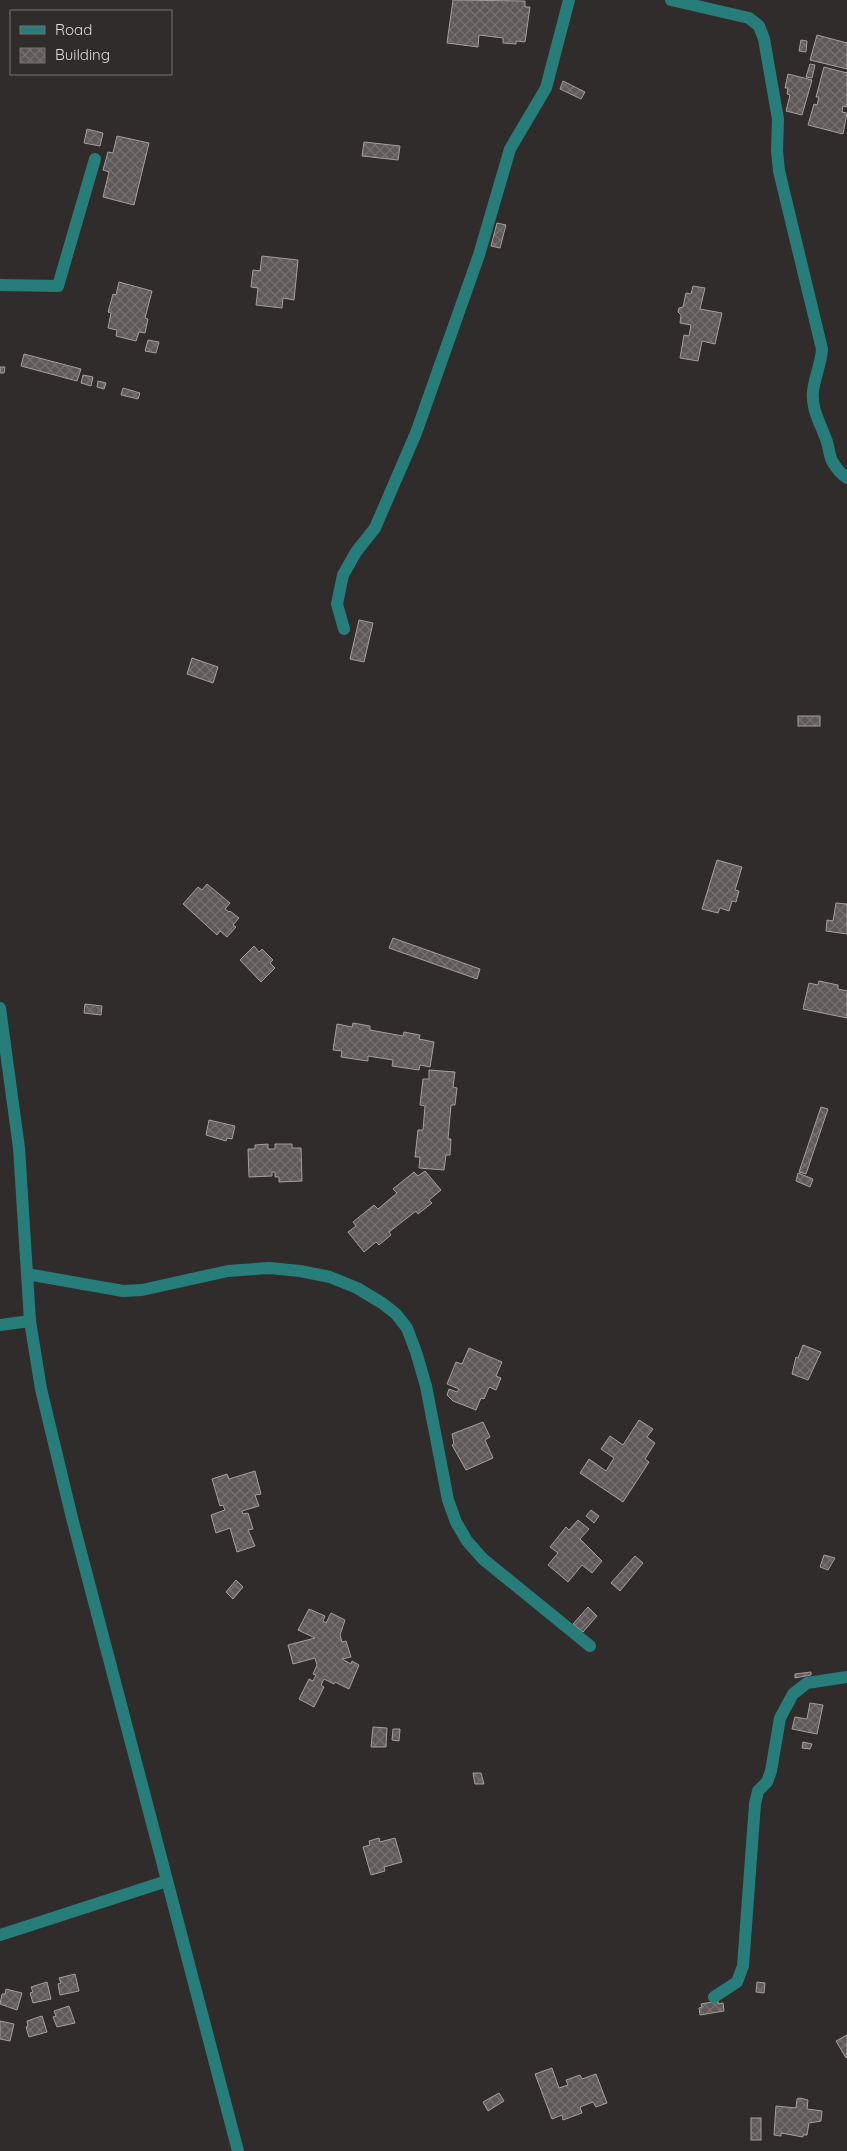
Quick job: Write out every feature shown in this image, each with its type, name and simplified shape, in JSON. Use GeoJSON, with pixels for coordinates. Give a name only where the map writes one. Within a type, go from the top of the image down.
{"type":"FeatureCollection","features":[{"type":"Feature","properties":{"kind":"street"},"geometry":{"type":"LineString","coordinates":[[344,629],[337,604],[343,575],[356,552],[375,528],[416,433],[479,255],[510,150],[546,88],[569,0]]}},
{"type":"Feature","properties":{"kind":"street"},"geometry":{"type":"LineString","coordinates":[[671,0],[749,18],[760,26],[778,119],[777,151],[779,171],[822,350],[822,361],[816,372],[813,392],[814,414],[832,460],[847,478]]}},
{"type":"Feature","properties":{"kind":"street"},"geometry":{"type":"LineString","coordinates":[[0,285],[58,286],[94,159]]}},
{"type":"Feature","properties":{"kind":"street"},"geometry":{"type":"LineString","coordinates":[[0,1008],[19,1148],[30,1321],[41,1389],[72,1518],[238,2151]]}},
{"type":"Feature","properties":{"kind":"street"},"geometry":{"type":"LineString","coordinates":[[27,1274],[123,1291],[142,1290],[228,1271],[269,1268],[300,1270],[330,1277],[357,1288],[382,1302],[396,1314],[407,1328],[416,1352],[426,1386],[448,1500],[456,1522],[467,1541],[483,1559],[590,1646]]}},
{"type":"Feature","properties":{"kind":"street"},"geometry":{"type":"LineString","coordinates":[[0,1325],[30,1321]]}},
{"type":"Feature","properties":{"kind":"street"},"geometry":{"type":"LineString","coordinates":[[714,1997],[736,1982],[743,1966],[755,1804],[758,1791],[767,1782],[771,1770],[780,1718],[793,1694],[807,1682],[847,1677]]}},
{"type":"Feature","properties":{"kind":"street"},"geometry":{"type":"LineString","coordinates":[[0,1935],[167,1881]]}},
{"type":"Feature","properties":{"kind":"building"},"geometry":{"type":"Polygon","coordinates":[[[453,0],[525,1],[525,7],[530,7],[525,42],[516,41],[516,44],[503,43],[503,38],[479,35],[478,47],[447,43],[453,0]]]}},
{"type":"Feature","properties":{"kind":"building"},"geometry":{"type":"Polygon","coordinates":[[[817,35],[847,43],[847,69],[810,60],[817,35]]]}},
{"type":"Feature","properties":{"kind":"building"},"geometry":{"type":"Polygon","coordinates":[[[801,40],[807,41],[806,52],[799,51],[801,40]]]}},
{"type":"Feature","properties":{"kind":"building"},"geometry":{"type":"Polygon","coordinates":[[[810,64],[815,65],[812,78],[806,77],[810,64]]]}},
{"type":"Feature","properties":{"kind":"building"},"geometry":{"type":"Polygon","coordinates":[[[824,67],[847,73],[847,107],[843,106],[842,112],[847,113],[843,134],[808,125],[814,104],[817,105],[819,97],[816,97],[824,67]]]}},
{"type":"Feature","properties":{"kind":"building"},"geometry":{"type":"Polygon","coordinates":[[[788,74],[812,80],[802,115],[786,111],[790,95],[787,94],[788,88],[785,88],[788,74]]]}},
{"type":"Feature","properties":{"kind":"building"},"geometry":{"type":"Polygon","coordinates":[[[563,81],[585,92],[581,99],[560,89],[563,81]]]}},
{"type":"Feature","properties":{"kind":"building"},"geometry":{"type":"Polygon","coordinates":[[[87,129],[103,133],[100,146],[84,143],[87,129]]]}},
{"type":"Feature","properties":{"kind":"building"},"geometry":{"type":"Polygon","coordinates":[[[117,136],[149,143],[134,205],[103,197],[109,172],[103,170],[108,152],[113,153],[117,136]]]}},
{"type":"Feature","properties":{"kind":"building"},"geometry":{"type":"Polygon","coordinates":[[[364,142],[400,146],[398,160],[362,156],[364,142]]]}},
{"type":"Feature","properties":{"kind":"building"},"geometry":{"type":"Polygon","coordinates":[[[497,223],[506,225],[500,248],[491,246],[497,223]]]}},
{"type":"Feature","properties":{"kind":"building"},"geometry":{"type":"Polygon","coordinates":[[[262,256],[298,260],[294,300],[283,298],[282,308],[256,305],[258,288],[251,287],[253,270],[260,271],[262,256]]]}},
{"type":"Feature","properties":{"kind":"building"},"geometry":{"type":"Polygon","coordinates":[[[119,282],[152,291],[145,318],[148,319],[145,333],[139,332],[136,341],[116,336],[117,330],[108,328],[111,313],[108,312],[113,294],[116,295],[119,282]]]}},
{"type":"Feature","properties":{"kind":"building"},"geometry":{"type":"Polygon","coordinates":[[[693,286],[705,288],[700,309],[722,313],[715,344],[702,341],[698,361],[680,358],[684,335],[689,336],[691,325],[680,323],[681,315],[678,312],[679,308],[683,307],[686,293],[691,294],[693,286]]]}},
{"type":"Feature","properties":{"kind":"building"},"geometry":{"type":"Polygon","coordinates":[[[148,340],[159,342],[156,353],[145,351],[148,340]]]}},
{"type":"Feature","properties":{"kind":"building"},"geometry":{"type":"Polygon","coordinates":[[[24,354],[81,369],[77,381],[21,366],[24,354]]]}},
{"type":"Feature","properties":{"kind":"building"},"geometry":{"type":"Polygon","coordinates":[[[0,367],[5,367],[4,373],[0,373],[0,367]]]}},
{"type":"Feature","properties":{"kind":"building"},"geometry":{"type":"Polygon","coordinates":[[[83,375],[93,377],[91,386],[81,383],[83,375]]]}},
{"type":"Feature","properties":{"kind":"building"},"geometry":{"type":"Polygon","coordinates":[[[98,381],[106,383],[104,389],[97,387],[98,381]]]}},
{"type":"Feature","properties":{"kind":"building"},"geometry":{"type":"Polygon","coordinates":[[[123,388],[140,393],[138,399],[121,395],[123,388]]]}},
{"type":"Feature","properties":{"kind":"building"},"geometry":{"type":"Polygon","coordinates":[[[359,620],[373,623],[364,662],[350,659],[359,620]]]}},
{"type":"Feature","properties":{"kind":"building"},"geometry":{"type":"Polygon","coordinates":[[[192,658],[218,667],[213,683],[187,674],[192,658]]]}},
{"type":"Feature","properties":{"kind":"building"},"geometry":{"type":"Polygon","coordinates":[[[798,716],[820,716],[820,726],[798,726],[798,716]]]}},
{"type":"Feature","properties":{"kind":"building"},"geometry":{"type":"Polygon","coordinates":[[[717,860],[742,867],[735,890],[739,891],[736,902],[732,901],[729,911],[720,908],[718,913],[702,909],[717,860]]]}},
{"type":"Feature","properties":{"kind":"building"},"geometry":{"type":"Polygon","coordinates":[[[207,884],[230,903],[225,909],[239,918],[233,925],[236,927],[227,937],[220,931],[217,935],[183,904],[198,887],[202,890],[207,884]]]}},
{"type":"Feature","properties":{"kind":"building"},"geometry":{"type":"Polygon","coordinates":[[[836,903],[847,904],[847,934],[826,931],[827,920],[833,921],[836,903]]]}},
{"type":"Feature","properties":{"kind":"building"},"geometry":{"type":"Polygon","coordinates":[[[393,938],[480,969],[477,979],[389,948],[393,938]]]}},
{"type":"Feature","properties":{"kind":"building"},"geometry":{"type":"Polygon","coordinates":[[[254,946],[259,952],[262,949],[273,960],[270,963],[275,968],[261,982],[240,960],[254,946]]]}},
{"type":"Feature","properties":{"kind":"building"},"geometry":{"type":"Polygon","coordinates":[[[819,981],[838,985],[838,989],[847,991],[847,1018],[803,1009],[809,983],[818,985],[819,981]]]}},
{"type":"Feature","properties":{"kind":"building"},"geometry":{"type":"Polygon","coordinates":[[[85,1004],[102,1006],[101,1015],[84,1013],[85,1004]]]}},
{"type":"Feature","properties":{"kind":"building"},"geometry":{"type":"Polygon","coordinates":[[[353,1023],[370,1026],[370,1030],[403,1036],[404,1032],[420,1035],[419,1039],[434,1042],[430,1067],[420,1065],[419,1070],[392,1066],[393,1060],[368,1056],[368,1061],[341,1057],[342,1051],[333,1050],[337,1024],[352,1027],[353,1023]]]}},
{"type":"Feature","properties":{"kind":"building"},"geometry":{"type":"Polygon","coordinates":[[[429,1070],[455,1072],[453,1087],[457,1088],[455,1105],[451,1105],[448,1139],[451,1139],[450,1155],[446,1155],[444,1170],[419,1168],[420,1157],[415,1157],[418,1130],[423,1130],[425,1106],[420,1105],[423,1079],[429,1079],[429,1070]]]}},
{"type":"Feature","properties":{"kind":"building"},"geometry":{"type":"Polygon","coordinates":[[[821,1107],[828,1109],[806,1174],[799,1172],[821,1107]]]}},
{"type":"Feature","properties":{"kind":"building"},"geometry":{"type":"Polygon","coordinates":[[[209,1120],[235,1126],[232,1139],[227,1138],[226,1141],[206,1135],[209,1120]]]}},
{"type":"Feature","properties":{"kind":"building"},"geometry":{"type":"Polygon","coordinates":[[[268,1144],[268,1149],[275,1149],[275,1144],[292,1144],[292,1148],[301,1148],[302,1181],[279,1182],[279,1177],[275,1177],[275,1172],[272,1172],[272,1176],[249,1177],[248,1149],[255,1149],[255,1145],[268,1144]]]}},
{"type":"Feature","properties":{"kind":"building"},"geometry":{"type":"Polygon","coordinates":[[[425,1171],[441,1190],[429,1200],[432,1203],[418,1214],[416,1211],[389,1232],[391,1235],[379,1245],[376,1242],[364,1252],[348,1232],[356,1226],[353,1222],[374,1205],[378,1209],[397,1193],[393,1189],[414,1172],[418,1176],[425,1171]]]}},
{"type":"Feature","properties":{"kind":"building"},"geometry":{"type":"Polygon","coordinates":[[[798,1173],[813,1179],[810,1187],[796,1181],[798,1173]]]}},
{"type":"Feature","properties":{"kind":"building"},"geometry":{"type":"Polygon","coordinates":[[[803,1345],[821,1352],[808,1380],[792,1374],[796,1357],[798,1358],[803,1345]]]}},
{"type":"Feature","properties":{"kind":"building"},"geometry":{"type":"Polygon","coordinates":[[[469,1348],[502,1362],[496,1376],[501,1378],[496,1390],[489,1387],[484,1399],[481,1398],[476,1410],[453,1401],[447,1395],[449,1389],[457,1392],[459,1389],[447,1384],[456,1362],[462,1364],[469,1348]]]}},
{"type":"Feature","properties":{"kind":"building"},"geometry":{"type":"Polygon","coordinates":[[[639,1420],[653,1429],[647,1437],[655,1443],[645,1459],[649,1462],[623,1502],[580,1473],[589,1459],[606,1471],[614,1458],[601,1449],[610,1436],[623,1445],[639,1420]]]}},
{"type":"Feature","properties":{"kind":"building"},"geometry":{"type":"Polygon","coordinates":[[[483,1422],[490,1437],[485,1440],[493,1458],[466,1470],[452,1445],[454,1444],[452,1434],[483,1422]]]}},
{"type":"Feature","properties":{"kind":"building"},"geometry":{"type":"Polygon","coordinates":[[[255,1471],[261,1494],[255,1495],[259,1506],[242,1511],[243,1514],[248,1513],[253,1529],[248,1530],[255,1546],[237,1552],[230,1528],[216,1533],[211,1515],[225,1510],[223,1505],[220,1506],[212,1479],[227,1474],[229,1479],[255,1471]]]}},
{"type":"Feature","properties":{"kind":"building"},"geometry":{"type":"Polygon","coordinates":[[[591,1510],[599,1516],[594,1523],[586,1516],[591,1510]]]}},
{"type":"Feature","properties":{"kind":"building"},"geometry":{"type":"Polygon","coordinates":[[[578,1520],[589,1529],[580,1539],[602,1561],[592,1573],[582,1565],[568,1582],[548,1565],[558,1553],[550,1547],[566,1527],[569,1530],[578,1520]]]}},
{"type":"Feature","properties":{"kind":"building"},"geometry":{"type":"Polygon","coordinates":[[[824,1555],[835,1558],[828,1570],[820,1567],[824,1555]]]}},
{"type":"Feature","properties":{"kind":"building"},"geometry":{"type":"Polygon","coordinates":[[[635,1556],[643,1563],[620,1591],[611,1583],[635,1556]]]}},
{"type":"Feature","properties":{"kind":"building"},"geometry":{"type":"Polygon","coordinates":[[[236,1580],[243,1587],[233,1599],[226,1592],[236,1580]]]}},
{"type":"Feature","properties":{"kind":"building"},"geometry":{"type":"Polygon","coordinates":[[[588,1607],[597,1616],[583,1632],[573,1624],[588,1607]]]}},
{"type":"Feature","properties":{"kind":"building"},"geometry":{"type":"Polygon","coordinates":[[[309,1609],[325,1616],[323,1621],[326,1623],[331,1613],[345,1620],[340,1635],[342,1642],[346,1641],[351,1657],[342,1659],[351,1664],[352,1661],[359,1665],[349,1689],[324,1679],[321,1685],[324,1687],[314,1707],[299,1699],[309,1679],[313,1681],[316,1675],[313,1674],[317,1665],[315,1658],[293,1664],[288,1645],[315,1638],[298,1630],[309,1609]]]}},
{"type":"Feature","properties":{"kind":"building"},"geometry":{"type":"Polygon","coordinates":[[[811,1672],[811,1675],[795,1678],[795,1674],[811,1672]]]}},
{"type":"Feature","properties":{"kind":"building"},"geometry":{"type":"Polygon","coordinates":[[[810,1703],[823,1705],[817,1734],[792,1729],[795,1717],[807,1719],[810,1703]]]}},
{"type":"Feature","properties":{"kind":"building"},"geometry":{"type":"Polygon","coordinates":[[[373,1727],[387,1728],[386,1747],[371,1747],[373,1727]]]}},
{"type":"Feature","properties":{"kind":"building"},"geometry":{"type":"Polygon","coordinates":[[[393,1729],[400,1729],[399,1741],[392,1740],[393,1729]]]}},
{"type":"Feature","properties":{"kind":"building"},"geometry":{"type":"Polygon","coordinates":[[[803,1742],[812,1744],[810,1749],[802,1748],[803,1742]]]}},
{"type":"Feature","properties":{"kind":"building"},"geometry":{"type":"Polygon","coordinates":[[[473,1773],[481,1773],[484,1784],[475,1784],[473,1773]]]}},
{"type":"Feature","properties":{"kind":"building"},"geometry":{"type":"Polygon","coordinates":[[[379,1838],[380,1842],[395,1838],[402,1862],[384,1867],[385,1871],[371,1875],[363,1847],[370,1845],[369,1841],[379,1838]]]}},
{"type":"Feature","properties":{"kind":"building"},"geometry":{"type":"Polygon","coordinates":[[[75,1974],[79,1991],[60,1995],[58,1984],[61,1983],[59,1978],[75,1974]]]}},
{"type":"Feature","properties":{"kind":"building"},"geometry":{"type":"Polygon","coordinates":[[[47,1982],[51,1999],[33,2003],[30,1993],[33,1992],[31,1987],[47,1982]]]}},
{"type":"Feature","properties":{"kind":"building"},"geometry":{"type":"Polygon","coordinates":[[[757,1982],[765,1983],[764,1993],[756,1992],[757,1982]]]}},
{"type":"Feature","properties":{"kind":"building"},"geometry":{"type":"Polygon","coordinates":[[[6,1989],[22,1993],[17,2010],[0,2004],[2,1994],[5,1994],[6,1989]]]}},
{"type":"Feature","properties":{"kind":"building"},"geometry":{"type":"Polygon","coordinates":[[[718,2001],[718,2004],[723,2003],[724,2011],[700,2015],[699,2008],[702,2007],[701,2004],[718,2001]]]}},
{"type":"Feature","properties":{"kind":"building"},"geometry":{"type":"Polygon","coordinates":[[[69,2006],[75,2023],[57,2027],[53,2017],[56,2016],[54,2011],[69,2006]]]}},
{"type":"Feature","properties":{"kind":"building"},"geometry":{"type":"Polygon","coordinates":[[[42,2016],[47,2032],[29,2037],[26,2027],[28,2026],[27,2021],[42,2016]]]}},
{"type":"Feature","properties":{"kind":"building"},"geometry":{"type":"Polygon","coordinates":[[[0,2021],[14,2024],[10,2041],[0,2039],[0,2021]]]}},
{"type":"Feature","properties":{"kind":"building"},"geometry":{"type":"Polygon","coordinates":[[[847,2035],[847,2057],[846,2058],[836,2041],[847,2035]]]}},
{"type":"Feature","properties":{"kind":"building"},"geometry":{"type":"Polygon","coordinates":[[[552,2068],[559,2088],[568,2085],[566,2080],[580,2075],[582,2079],[596,2074],[607,2103],[596,2107],[593,2102],[580,2107],[582,2113],[563,2120],[562,2115],[552,2119],[535,2074],[552,2068]]]}},
{"type":"Feature","properties":{"kind":"building"},"geometry":{"type":"Polygon","coordinates":[[[499,2093],[504,2101],[488,2111],[483,2102],[499,2093]]]}},
{"type":"Feature","properties":{"kind":"building"},"geometry":{"type":"Polygon","coordinates":[[[797,2099],[808,2100],[807,2109],[822,2111],[821,2121],[809,2123],[807,2135],[803,2135],[803,2137],[781,2133],[781,2136],[774,2135],[776,2106],[796,2108],[797,2099]]]}},
{"type":"Feature","properties":{"kind":"building"},"geometry":{"type":"Polygon","coordinates":[[[751,2118],[761,2118],[761,2140],[751,2140],[751,2118]]]}}]}
